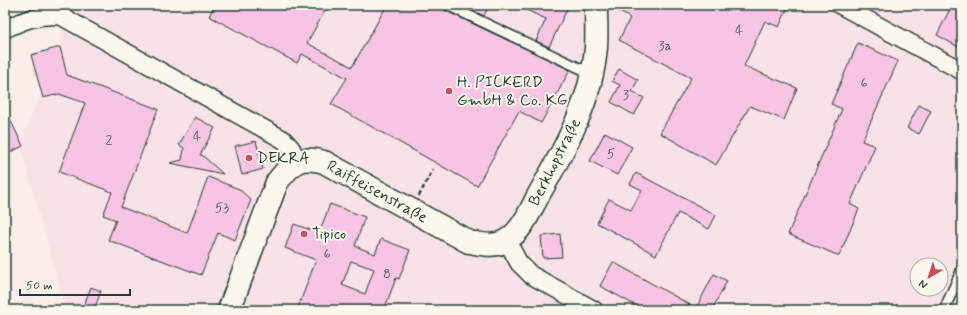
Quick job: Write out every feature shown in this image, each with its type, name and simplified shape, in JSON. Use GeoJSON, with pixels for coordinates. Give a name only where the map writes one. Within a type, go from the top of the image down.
{"type":"FeatureCollection","features":[{"type":"Feature","properties":{"kind":"main road","name":"Berkhopstraße"},"geometry":{"type":"LineString","coordinates":[[507,241],[519,228],[570,137],[584,103],[592,74],[596,48],[596,5]]}},
{"type":"Feature","properties":{"kind":"main road","name":"Raiffeisenstraße"},"geometry":{"type":"LineString","coordinates":[[297,160],[311,159],[324,162],[469,242],[491,246],[507,241]]}},
{"type":"Feature","properties":{"kind":"main road"},"geometry":{"type":"LineString","coordinates":[[229,310],[277,182],[289,166],[297,160]]}},
{"type":"Feature","properties":{"kind":"street"},"geometry":{"type":"LineString","coordinates":[[840,5],[962,71]]}},
{"type":"Feature","properties":{"kind":"street"},"geometry":{"type":"LineString","coordinates":[[5,29],[28,18],[46,15],[61,16],[284,140],[291,148],[297,160]]}},
{"type":"Feature","properties":{"kind":"street"},"geometry":{"type":"LineString","coordinates":[[507,241],[519,263],[531,275],[594,310]]}},
{"type":"Feature","properties":{"kind":"lane"},"geometry":{"type":"LineString","coordinates":[[447,5],[592,74]]}},
{"type":"Feature","properties":{"kind":"lane"},"geometry":{"type":"LineString","coordinates":[[944,310],[962,269]]}},
{"type":"Feature","properties":{"kind":"path"},"geometry":{"type":"LineString","coordinates":[[411,210],[433,169]]}},
{"type":"Feature","properties":{"kind":"shaded area"},"geometry":{"type":"Polygon","coordinates":[[[67,5],[962,5],[962,310],[66,310],[20,144],[60,47],[67,5]]]}},
{"type":"Feature","properties":{"kind":"building","name":"H. PICKERD GmbH & Co. KG"},"geometry":{"type":"Polygon","coordinates":[[[215,5],[328,5],[307,43],[352,67],[387,5],[441,5],[444,10],[570,70],[541,123],[519,111],[477,186],[331,104],[347,78],[302,54],[297,63],[209,16],[215,5]]]}},
{"type":"Feature","properties":{"kind":"building"},"geometry":{"type":"Polygon","coordinates":[[[461,5],[489,5],[484,16],[461,5]]]}},
{"type":"Feature","properties":{"kind":"building"},"geometry":{"type":"Polygon","coordinates":[[[515,5],[569,5],[549,47],[536,41],[546,19],[515,5]]]}},
{"type":"Feature","properties":{"kind":"building"},"geometry":{"type":"Polygon","coordinates":[[[608,5],[789,5],[779,27],[765,21],[744,66],[797,88],[784,120],[750,106],[716,165],[660,133],[691,78],[619,40],[630,18],[608,5]]]}},
{"type":"Feature","properties":{"kind":"building"},"geometry":{"type":"Polygon","coordinates":[[[952,5],[962,5],[962,49],[937,35],[952,5]]]}},
{"type":"Feature","properties":{"kind":"building"},"geometry":{"type":"Polygon","coordinates":[[[858,43],[898,61],[862,141],[875,146],[850,204],[859,209],[839,256],[788,234],[842,109],[831,104],[858,43]]]}},
{"type":"Feature","properties":{"kind":"building"},"geometry":{"type":"Polygon","coordinates":[[[60,47],[67,75],[158,109],[121,207],[187,233],[208,177],[239,189],[251,200],[235,240],[218,233],[201,275],[108,240],[116,220],[103,215],[112,192],[59,172],[85,103],[59,94],[43,98],[31,55],[60,47]]]}},
{"type":"Feature","properties":{"kind":"building"},"geometry":{"type":"Polygon","coordinates":[[[619,69],[638,80],[632,91],[644,98],[634,115],[611,102],[620,85],[612,81],[619,69]]]}},
{"type":"Feature","properties":{"kind":"building"},"geometry":{"type":"Polygon","coordinates":[[[919,105],[931,111],[919,134],[907,128],[919,105]]]}},
{"type":"Feature","properties":{"kind":"building"},"geometry":{"type":"Polygon","coordinates":[[[5,109],[23,146],[5,155],[5,109]]]}},
{"type":"Feature","properties":{"kind":"building"},"geometry":{"type":"Polygon","coordinates":[[[195,117],[215,128],[200,155],[202,155],[223,174],[170,163],[182,160],[184,148],[179,145],[195,117]]]}},
{"type":"Feature","properties":{"kind":"building"},"geometry":{"type":"Polygon","coordinates":[[[605,132],[632,147],[617,175],[590,161],[605,132]]]}},
{"type":"Feature","properties":{"kind":"building","name":"DEKRA"},"geometry":{"type":"Polygon","coordinates":[[[256,141],[263,169],[242,175],[235,146],[256,141]]]}},
{"type":"Feature","properties":{"kind":"building"},"geometry":{"type":"Polygon","coordinates":[[[636,173],[716,215],[709,229],[678,213],[656,255],[597,223],[609,199],[631,210],[642,190],[630,184],[636,173]]]}},
{"type":"Feature","properties":{"kind":"building"},"geometry":{"type":"Polygon","coordinates":[[[330,204],[365,217],[355,246],[375,254],[381,239],[410,250],[399,279],[396,278],[384,310],[297,310],[316,260],[285,248],[294,224],[319,233],[330,204]],[[351,261],[342,285],[365,294],[374,269],[351,261]]]}},
{"type":"Feature","properties":{"kind":"building"},"geometry":{"type":"Polygon","coordinates":[[[560,234],[562,257],[543,258],[541,236],[560,234]]]}},
{"type":"Feature","properties":{"kind":"building"},"geometry":{"type":"Polygon","coordinates":[[[613,262],[696,308],[714,274],[727,281],[712,310],[644,310],[600,286],[613,262]]]}},
{"type":"Feature","properties":{"kind":"building"},"geometry":{"type":"Polygon","coordinates":[[[91,287],[101,291],[94,310],[82,310],[91,287]]]}},
{"type":"Feature","properties":{"kind":"place","name":"H. PICKERD GmbH & Co. KG"},"geometry":{"type":"Point","coordinates":[449,91]}},
{"type":"Feature","properties":{"kind":"place","name":"DEKRA"},"geometry":{"type":"Point","coordinates":[249,158]}},
{"type":"Feature","properties":{"kind":"place","name":"Tipico"},"geometry":{"type":"Point","coordinates":[304,234]}}]}
